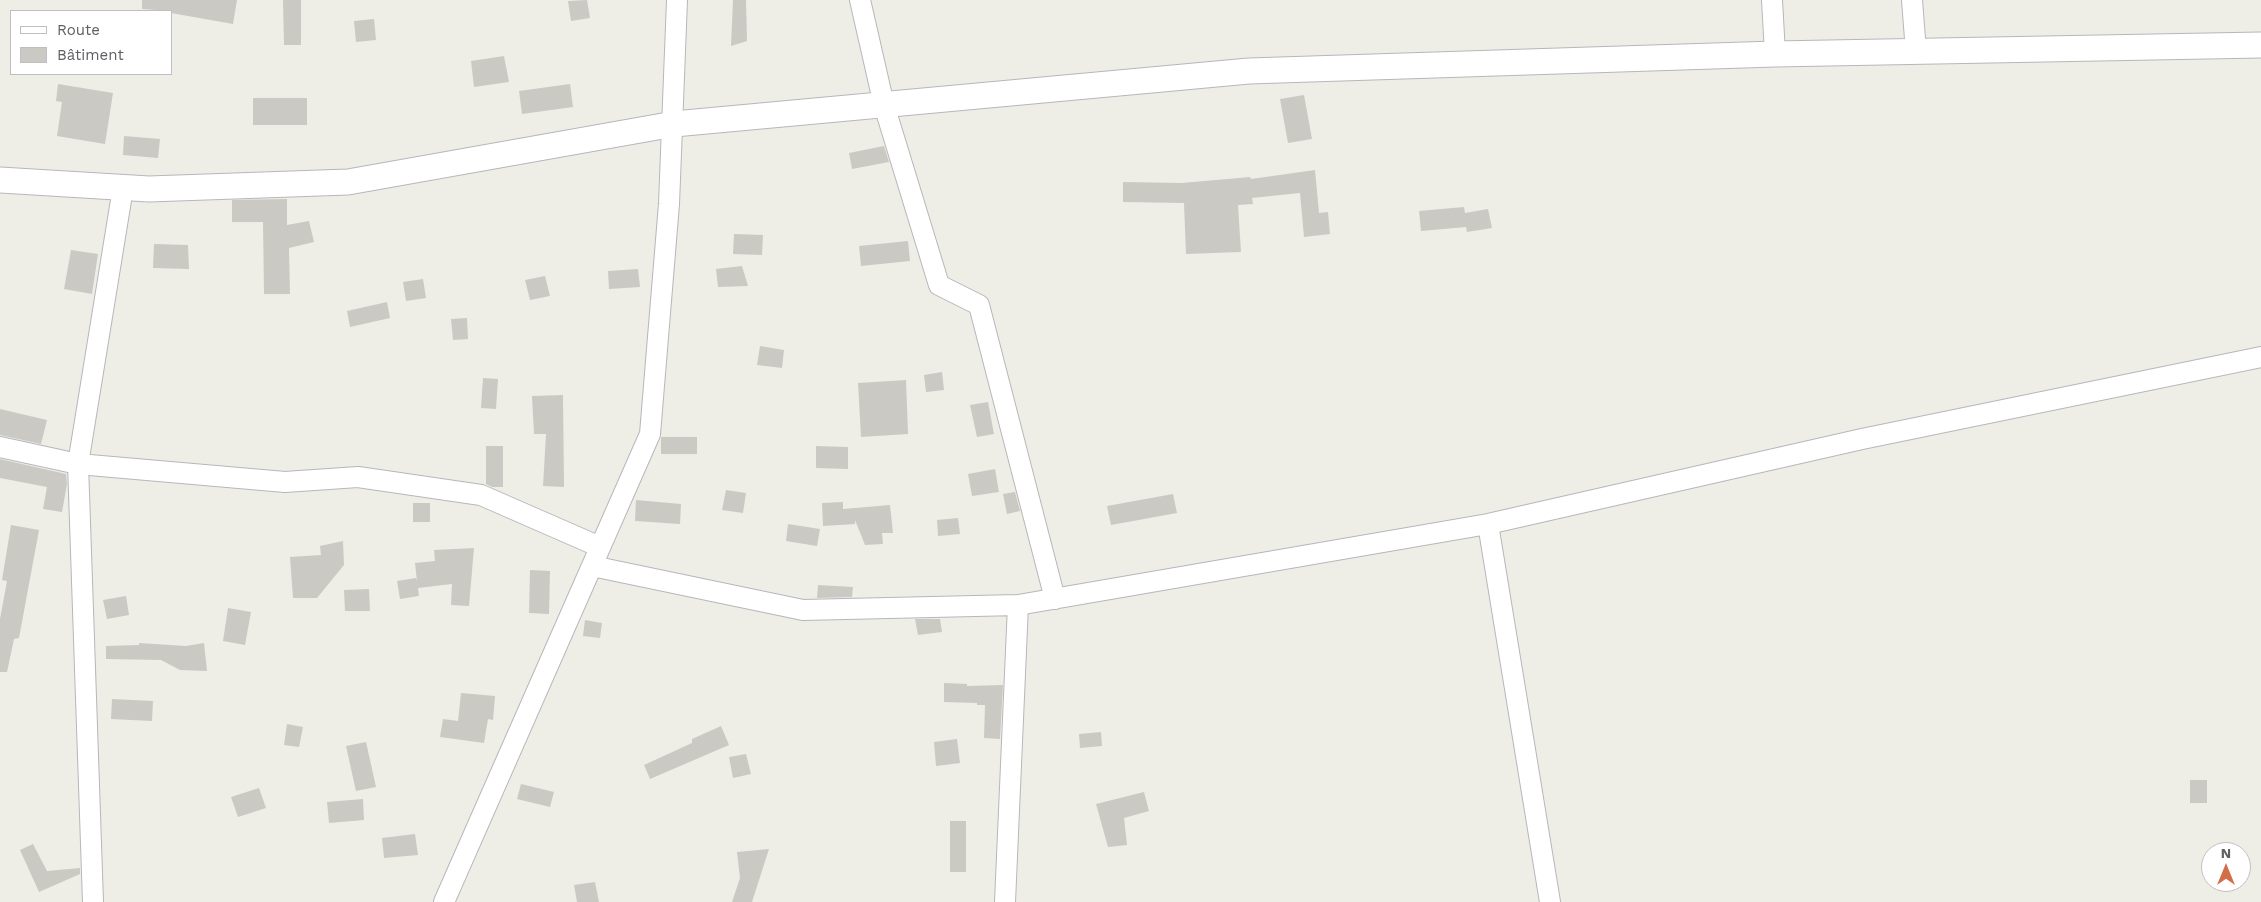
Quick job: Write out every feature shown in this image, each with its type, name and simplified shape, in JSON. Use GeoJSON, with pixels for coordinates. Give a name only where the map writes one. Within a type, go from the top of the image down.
{"type":"FeatureCollection","features":[{"type":"Feature","properties":{"kind":"street"},"geometry":{"type":"LineString","coordinates":[[444,902],[650,434],[674,124],[677,0]]}},
{"type":"Feature","properties":{"kind":"street"},"geometry":{"type":"LineString","coordinates":[[860,0],[884,105],[939,285],[979,305],[1055,598]]}},
{"type":"Feature","properties":{"kind":"street"},"geometry":{"type":"LineString","coordinates":[[1772,0],[1775,54]]}},
{"type":"Feature","properties":{"kind":"street"},"geometry":{"type":"LineString","coordinates":[[1912,0],[1916,52]]}},
{"type":"Feature","properties":{"kind":"street"},"geometry":{"type":"LineString","coordinates":[[0,180],[149,189],[348,182],[674,124],[1249,71],[1775,54],[2261,45]]}},
{"type":"Feature","properties":{"kind":"street"},"geometry":{"type":"LineString","coordinates":[[93,902],[78,464],[124,188]]}},
{"type":"Feature","properties":{"kind":"street"},"geometry":{"type":"LineString","coordinates":[[592,566],[803,610],[1018,605],[1488,524],[1872,437],[2261,357]]}},
{"type":"Feature","properties":{"kind":"street"},"geometry":{"type":"LineString","coordinates":[[0,446],[78,464],[285,482],[358,478],[481,495],[600,547]]}},
{"type":"Feature","properties":{"kind":"street"},"geometry":{"type":"LineString","coordinates":[[1488,524],[1550,902]]}},
{"type":"Feature","properties":{"kind":"street"},"geometry":{"type":"LineString","coordinates":[[1005,902],[1018,605]]}},
{"type":"Feature","properties":{"kind":"building"},"geometry":{"type":"Polygon","coordinates":[[[142,0],[237,0],[233,24],[172,13],[172,10],[142,9],[142,0]]]}},
{"type":"Feature","properties":{"kind":"building"},"geometry":{"type":"Polygon","coordinates":[[[283,0],[301,0],[301,45],[284,45],[283,0]]]}},
{"type":"Feature","properties":{"kind":"building"},"geometry":{"type":"Polygon","coordinates":[[[587,0],[590,18],[571,21],[568,1],[587,0]]]}},
{"type":"Feature","properties":{"kind":"building"},"geometry":{"type":"Polygon","coordinates":[[[733,0],[746,0],[747,41],[731,46],[733,0]]]}},
{"type":"Feature","properties":{"kind":"building"},"geometry":{"type":"Polygon","coordinates":[[[374,19],[376,40],[356,42],[354,21],[374,19]]]}},
{"type":"Feature","properties":{"kind":"building"},"geometry":{"type":"Polygon","coordinates":[[[504,56],[509,82],[474,87],[471,61],[504,56]]]}},
{"type":"Feature","properties":{"kind":"building"},"geometry":{"type":"Polygon","coordinates":[[[58,84],[113,93],[105,144],[57,136],[62,102],[56,101],[58,84]]]}},
{"type":"Feature","properties":{"kind":"building"},"geometry":{"type":"Polygon","coordinates":[[[570,84],[573,107],[522,114],[519,91],[570,84]]]}},
{"type":"Feature","properties":{"kind":"building"},"geometry":{"type":"Polygon","coordinates":[[[1304,95],[1312,139],[1288,143],[1280,99],[1304,95]]]}},
{"type":"Feature","properties":{"kind":"building"},"geometry":{"type":"Polygon","coordinates":[[[253,98],[307,98],[307,125],[253,125],[253,98]]]}},
{"type":"Feature","properties":{"kind":"building"},"geometry":{"type":"Polygon","coordinates":[[[124,136],[160,139],[158,158],[123,155],[124,136]]]}},
{"type":"Feature","properties":{"kind":"building"},"geometry":{"type":"Polygon","coordinates":[[[884,146],[889,162],[852,169],[849,153],[884,146]]]}},
{"type":"Feature","properties":{"kind":"building"},"geometry":{"type":"Polygon","coordinates":[[[1315,170],[1319,213],[1328,212],[1330,234],[1304,237],[1300,193],[1252,198],[1253,204],[1238,205],[1241,252],[1186,254],[1184,203],[1123,202],[1123,182],[1182,183],[1250,177],[1251,179],[1315,170]]]}},
{"type":"Feature","properties":{"kind":"building"},"geometry":{"type":"Polygon","coordinates":[[[287,199],[287,225],[309,221],[314,242],[289,248],[290,294],[264,294],[263,222],[232,222],[232,200],[287,199]]]}},
{"type":"Feature","properties":{"kind":"building"},"geometry":{"type":"Polygon","coordinates":[[[1464,207],[1465,213],[1488,209],[1492,228],[1467,232],[1466,227],[1421,231],[1419,211],[1464,207]]]}},
{"type":"Feature","properties":{"kind":"building"},"geometry":{"type":"Polygon","coordinates":[[[734,234],[763,235],[762,255],[733,254],[734,234]]]}},
{"type":"Feature","properties":{"kind":"building"},"geometry":{"type":"Polygon","coordinates":[[[908,241],[910,261],[861,266],[859,246],[908,241]]]}},
{"type":"Feature","properties":{"kind":"building"},"geometry":{"type":"Polygon","coordinates":[[[154,244],[188,245],[189,269],[153,268],[154,244]]]}},
{"type":"Feature","properties":{"kind":"building"},"geometry":{"type":"Polygon","coordinates":[[[71,250],[98,254],[92,294],[64,289],[71,250]]]}},
{"type":"Feature","properties":{"kind":"building"},"geometry":{"type":"Polygon","coordinates":[[[742,266],[748,286],[718,287],[716,269],[742,266]]]}},
{"type":"Feature","properties":{"kind":"building"},"geometry":{"type":"Polygon","coordinates":[[[638,269],[640,287],[609,289],[608,271],[638,269]]]}},
{"type":"Feature","properties":{"kind":"building"},"geometry":{"type":"Polygon","coordinates":[[[545,276],[550,296],[530,300],[525,280],[545,276]]]}},
{"type":"Feature","properties":{"kind":"building"},"geometry":{"type":"Polygon","coordinates":[[[423,279],[426,298],[406,301],[403,282],[423,279]]]}},
{"type":"Feature","properties":{"kind":"building"},"geometry":{"type":"Polygon","coordinates":[[[387,302],[390,318],[350,327],[347,311],[387,302]]]}},
{"type":"Feature","properties":{"kind":"building"},"geometry":{"type":"Polygon","coordinates":[[[467,318],[468,339],[453,340],[451,319],[467,318]]]}},
{"type":"Feature","properties":{"kind":"building"},"geometry":{"type":"Polygon","coordinates":[[[760,346],[784,350],[782,368],[757,365],[760,346]]]}},
{"type":"Feature","properties":{"kind":"building"},"geometry":{"type":"Polygon","coordinates":[[[942,372],[944,390],[926,392],[924,375],[942,372]]]}},
{"type":"Feature","properties":{"kind":"building"},"geometry":{"type":"Polygon","coordinates":[[[483,378],[498,379],[496,409],[481,408],[483,378]]]}},
{"type":"Feature","properties":{"kind":"building"},"geometry":{"type":"Polygon","coordinates":[[[906,380],[908,434],[861,437],[858,383],[906,380]]]}},
{"type":"Feature","properties":{"kind":"building"},"geometry":{"type":"Polygon","coordinates":[[[563,395],[564,487],[543,486],[546,434],[534,434],[532,396],[563,395]]]}},
{"type":"Feature","properties":{"kind":"building"},"geometry":{"type":"Polygon","coordinates":[[[988,402],[994,434],[977,437],[970,405],[988,402]]]}},
{"type":"Feature","properties":{"kind":"building"},"geometry":{"type":"Polygon","coordinates":[[[0,409],[47,420],[41,444],[0,435],[0,409]]]}},
{"type":"Feature","properties":{"kind":"building"},"geometry":{"type":"Polygon","coordinates":[[[661,437],[697,437],[697,454],[661,454],[661,437]]]}},
{"type":"Feature","properties":{"kind":"building"},"geometry":{"type":"Polygon","coordinates":[[[486,446],[503,446],[503,487],[492,487],[486,484],[486,446]]]}},
{"type":"Feature","properties":{"kind":"building"},"geometry":{"type":"Polygon","coordinates":[[[816,446],[848,447],[848,469],[816,468],[816,446]]]}},
{"type":"Feature","properties":{"kind":"building"},"geometry":{"type":"Polygon","coordinates":[[[0,459],[66,474],[67,484],[62,512],[43,509],[47,487],[0,478],[0,459]]]}},
{"type":"Feature","properties":{"kind":"building"},"geometry":{"type":"Polygon","coordinates":[[[995,469],[999,492],[972,496],[968,474],[995,469]]]}},
{"type":"Feature","properties":{"kind":"building"},"geometry":{"type":"Polygon","coordinates":[[[726,490],[746,493],[743,513],[722,510],[726,490]]]}},
{"type":"Feature","properties":{"kind":"building"},"geometry":{"type":"Polygon","coordinates":[[[1015,492],[1020,511],[1007,514],[1003,494],[1015,492]]]}},
{"type":"Feature","properties":{"kind":"building"},"geometry":{"type":"Polygon","coordinates":[[[1173,494],[1177,513],[1111,525],[1107,506],[1173,494]]]}},
{"type":"Feature","properties":{"kind":"building"},"geometry":{"type":"Polygon","coordinates":[[[636,500],[681,504],[680,524],[635,521],[636,500]]]}},
{"type":"Feature","properties":{"kind":"building"},"geometry":{"type":"Polygon","coordinates":[[[843,502],[843,509],[890,505],[893,533],[882,533],[883,544],[865,545],[855,520],[855,524],[823,526],[822,503],[843,502]]]}},
{"type":"Feature","properties":{"kind":"building"},"geometry":{"type":"Polygon","coordinates":[[[413,503],[430,503],[430,522],[413,522],[413,503]]]}},
{"type":"Feature","properties":{"kind":"building"},"geometry":{"type":"Polygon","coordinates":[[[958,518],[960,534],[938,536],[937,520],[958,518]]]}},
{"type":"Feature","properties":{"kind":"building"},"geometry":{"type":"Polygon","coordinates":[[[788,524],[820,529],[817,546],[786,541],[788,524]]]}},
{"type":"Feature","properties":{"kind":"building"},"geometry":{"type":"Polygon","coordinates":[[[11,525],[39,530],[19,638],[14,639],[7,672],[0,672],[0,619],[7,581],[2,580],[11,525]]]}},
{"type":"Feature","properties":{"kind":"building"},"geometry":{"type":"Polygon","coordinates":[[[343,541],[344,565],[317,598],[293,598],[290,557],[321,555],[320,546],[343,541]]]}},
{"type":"Feature","properties":{"kind":"building"},"geometry":{"type":"Polygon","coordinates":[[[474,548],[469,606],[451,605],[452,584],[418,588],[419,596],[400,599],[397,581],[416,578],[417,581],[415,563],[435,561],[434,550],[474,548]]]}},
{"type":"Feature","properties":{"kind":"building"},"geometry":{"type":"Polygon","coordinates":[[[530,570],[550,571],[549,614],[529,613],[530,570]]]}},
{"type":"Feature","properties":{"kind":"building"},"geometry":{"type":"Polygon","coordinates":[[[818,585],[853,587],[852,597],[817,598],[818,585]]]}},
{"type":"Feature","properties":{"kind":"building"},"geometry":{"type":"Polygon","coordinates":[[[369,589],[370,611],[345,611],[344,590],[369,589]]]}},
{"type":"Feature","properties":{"kind":"building"},"geometry":{"type":"Polygon","coordinates":[[[126,596],[129,615],[107,619],[103,600],[126,596]]]}},
{"type":"Feature","properties":{"kind":"building"},"geometry":{"type":"Polygon","coordinates":[[[228,608],[251,612],[245,645],[223,641],[228,608]]]}},
{"type":"Feature","properties":{"kind":"building"},"geometry":{"type":"Polygon","coordinates":[[[915,619],[940,619],[942,632],[918,635],[915,619]]]}},
{"type":"Feature","properties":{"kind":"building"},"geometry":{"type":"Polygon","coordinates":[[[585,620],[602,623],[600,638],[583,636],[585,620]]]}},
{"type":"Feature","properties":{"kind":"building"},"geometry":{"type":"Polygon","coordinates":[[[139,643],[186,646],[204,643],[207,671],[180,670],[161,660],[106,659],[106,646],[139,645],[139,643]]]}},
{"type":"Feature","properties":{"kind":"building"},"geometry":{"type":"Polygon","coordinates":[[[944,683],[967,684],[967,686],[1003,685],[1000,739],[984,738],[985,705],[944,702],[944,683]]]}},
{"type":"Feature","properties":{"kind":"building"},"geometry":{"type":"Polygon","coordinates":[[[461,693],[495,696],[493,720],[488,719],[484,743],[440,737],[443,719],[458,721],[461,693]]]}},
{"type":"Feature","properties":{"kind":"building"},"geometry":{"type":"Polygon","coordinates":[[[112,699],[153,701],[152,721],[111,719],[112,699]]]}},
{"type":"Feature","properties":{"kind":"building"},"geometry":{"type":"Polygon","coordinates":[[[287,724],[303,727],[299,747],[284,745],[287,724]]]}},
{"type":"Feature","properties":{"kind":"building"},"geometry":{"type":"Polygon","coordinates":[[[721,726],[729,745],[650,779],[644,765],[692,743],[692,739],[721,726]]]}},
{"type":"Feature","properties":{"kind":"building"},"geometry":{"type":"Polygon","coordinates":[[[1101,732],[1102,746],[1080,748],[1079,734],[1101,732]]]}},
{"type":"Feature","properties":{"kind":"building"},"geometry":{"type":"Polygon","coordinates":[[[957,739],[960,763],[936,766],[934,742],[957,739]]]}},
{"type":"Feature","properties":{"kind":"building"},"geometry":{"type":"Polygon","coordinates":[[[366,742],[376,787],[356,791],[346,746],[366,742]]]}},
{"type":"Feature","properties":{"kind":"building"},"geometry":{"type":"Polygon","coordinates":[[[746,754],[751,774],[733,778],[729,757],[746,754]]]}},
{"type":"Feature","properties":{"kind":"building"},"geometry":{"type":"Polygon","coordinates":[[[2190,780],[2207,780],[2207,803],[2190,803],[2190,780]]]}},
{"type":"Feature","properties":{"kind":"building"},"geometry":{"type":"Polygon","coordinates":[[[521,784],[554,792],[550,807],[517,799],[521,784]]]}},
{"type":"Feature","properties":{"kind":"building"},"geometry":{"type":"Polygon","coordinates":[[[259,788],[266,808],[238,817],[231,797],[259,788]]]}},
{"type":"Feature","properties":{"kind":"building"},"geometry":{"type":"Polygon","coordinates":[[[1144,792],[1149,811],[1124,818],[1127,845],[1108,847],[1096,804],[1144,792]]]}},
{"type":"Feature","properties":{"kind":"building"},"geometry":{"type":"Polygon","coordinates":[[[363,799],[364,820],[329,823],[327,802],[363,799]]]}},
{"type":"Feature","properties":{"kind":"building"},"geometry":{"type":"Polygon","coordinates":[[[950,821],[966,821],[966,872],[950,872],[950,821]]]}},
{"type":"Feature","properties":{"kind":"building"},"geometry":{"type":"Polygon","coordinates":[[[415,834],[418,855],[384,858],[382,838],[415,834]]]}},
{"type":"Feature","properties":{"kind":"building"},"geometry":{"type":"Polygon","coordinates":[[[33,844],[47,871],[80,868],[80,874],[39,892],[20,850],[33,844]]]}},
{"type":"Feature","properties":{"kind":"building"},"geometry":{"type":"Polygon","coordinates":[[[769,849],[752,902],[732,902],[740,878],[737,852],[769,849]]]}},
{"type":"Feature","properties":{"kind":"building"},"geometry":{"type":"Polygon","coordinates":[[[595,882],[599,902],[577,902],[574,885],[595,882]]]}}]}
